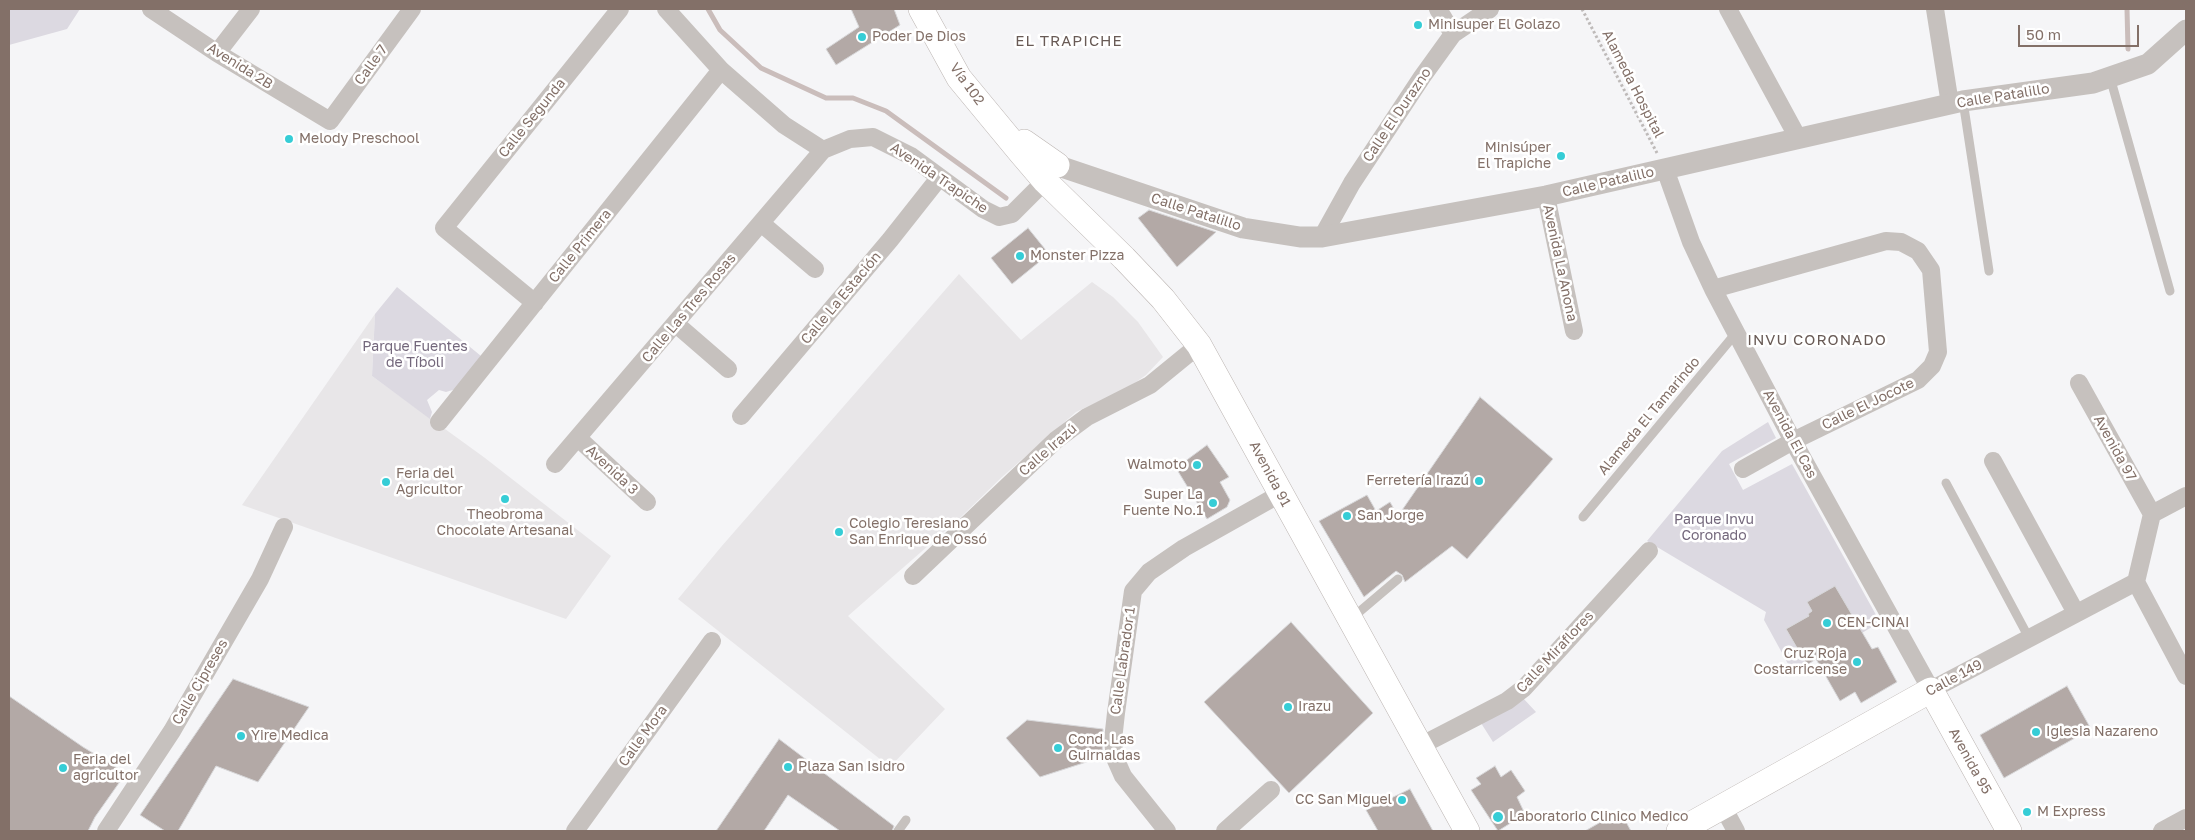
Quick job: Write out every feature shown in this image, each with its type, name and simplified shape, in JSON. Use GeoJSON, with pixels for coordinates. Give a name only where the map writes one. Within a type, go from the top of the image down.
{"type":"FeatureCollection","features":[{"type":"Feature","properties":{"kind":"main road","name":"Vía 102"},"geometry":{"type":"LineString","coordinates":[[921,9],[960,78],[1021,153]]}},
{"type":"Feature","properties":{"kind":"main road"},"geometry":{"type":"LineString","coordinates":[[986,110],[1020,140],[1051,173]]}},
{"type":"Feature","properties":{"kind":"main road","name":"Avenida 91"},"geometry":{"type":"LineString","coordinates":[[1021,153],[1051,173],[1157,292],[1199,345],[1467,831]]}},
{"type":"Feature","properties":{"kind":"main road","name":"Calle 149"},"geometry":{"type":"LineString","coordinates":[[1679,831],[1931,690]]}},
{"type":"Feature","properties":{"kind":"main road","name":"Avenida 95"},"geometry":{"type":"LineString","coordinates":[[1931,690],[2009,831]]}},
{"type":"Feature","properties":{"kind":"street","name":"Avenida 2B"},"geometry":{"type":"LineString","coordinates":[[151,9],[217,53],[330,121]]}},
{"type":"Feature","properties":{"kind":"street"},"geometry":{"type":"LineString","coordinates":[[217,53],[251,9]]}},
{"type":"Feature","properties":{"kind":"street","name":"Calle 7"},"geometry":{"type":"LineString","coordinates":[[330,121],[412,9]]}},
{"type":"Feature","properties":{"kind":"street","name":"Calle Segunda"},"geometry":{"type":"LineString","coordinates":[[535,302],[444,228],[620,9]]}},
{"type":"Feature","properties":{"kind":"street"},"geometry":{"type":"LineString","coordinates":[[666,9],[721,70],[784,125],[823,150]]}},
{"type":"Feature","properties":{"kind":"street"},"geometry":{"type":"LineString","coordinates":[[1438,9],[1454,34]]}},
{"type":"Feature","properties":{"kind":"street","name":"Calle El Durazno"},"geometry":{"type":"LineString","coordinates":[[1322,237],[1352,183],[1390,123],[1454,34],[1490,9]]}},
{"type":"Feature","properties":{"kind":"street"},"geometry":{"type":"LineString","coordinates":[[1728,9],[1798,138]]}},
{"type":"Feature","properties":{"kind":"street"},"geometry":{"type":"LineString","coordinates":[[1935,9],[1957,102]]}},
{"type":"Feature","properties":{"kind":"street","name":"Calle Patalillo"},"geometry":{"type":"LineString","coordinates":[[1051,173],[1243,228],[1300,237],[1322,237],[1546,196],[1957,102],[2093,83],[2148,64],[2186,30]]}},
{"type":"Feature","properties":{"kind":"street","name":"Calle Primera"},"geometry":{"type":"LineString","coordinates":[[438,422],[721,70]]}},
{"type":"Feature","properties":{"kind":"street","name":"Avenida Trapiche"},"geometry":{"type":"LineString","coordinates":[[823,150],[850,139],[873,137],[911,156],[939,178],[999,217],[1012,214],[1051,173]]}},
{"type":"Feature","properties":{"kind":"street","name":"Calle Las Tres Rosas"},"geometry":{"type":"LineString","coordinates":[[555,464],[823,150]]}},
{"type":"Feature","properties":{"kind":"street","name":"Avenida El Cas"},"geometry":{"type":"LineString","coordinates":[[1665,169],[1691,242],[1712,289],[1793,441],[1931,690]]}},
{"type":"Feature","properties":{"kind":"street","name":"Calle La Estación"},"geometry":{"type":"LineString","coordinates":[[741,416],[890,240],[939,178]]}},
{"type":"Feature","properties":{"kind":"street","name":"Avenida La Anona"},"geometry":{"type":"LineString","coordinates":[[1546,196],[1574,331]]}},
{"type":"Feature","properties":{"kind":"street"},"geometry":{"type":"LineString","coordinates":[[761,223],[814,269]]}},
{"type":"Feature","properties":{"kind":"street","name":"Calle El Jocote"},"geometry":{"type":"LineString","coordinates":[[1712,289],[1886,241],[1901,242],[1918,251],[1931,270],[1938,352],[1932,366],[1918,380],[1793,441],[1743,469]]}},
{"type":"Feature","properties":{"kind":"street"},"geometry":{"type":"LineString","coordinates":[[676,324],[728,369]]}},
{"type":"Feature","properties":{"kind":"street","name":"Calle Irazú"},"geometry":{"type":"LineString","coordinates":[[913,576],[1056,440],[1087,417],[1150,385],[1199,345]]}},
{"type":"Feature","properties":{"kind":"street","name":"Avenida 97"},"geometry":{"type":"LineString","coordinates":[[2079,383],[2152,514]]}},
{"type":"Feature","properties":{"kind":"street","name":"Avenida 3"},"geometry":{"type":"LineString","coordinates":[[578,438],[647,502]]}},
{"type":"Feature","properties":{"kind":"street"},"geometry":{"type":"LineString","coordinates":[[1994,461],[2076,613]]}},
{"type":"Feature","properties":{"kind":"street","name":"Calle Labrador 1"},"geometry":{"type":"LineString","coordinates":[[1167,831],[1123,776],[1115,758],[1116,713],[1133,591],[1149,572],[1184,548],[1280,494]]}},
{"type":"Feature","properties":{"kind":"street"},"geometry":{"type":"LineString","coordinates":[[2186,496],[2152,514],[2136,582],[2186,676]]}},
{"type":"Feature","properties":{"kind":"street","name":"Calle Cipreses"},"geometry":{"type":"LineString","coordinates":[[106,831],[172,731],[260,579],[284,527]]}},
{"type":"Feature","properties":{"kind":"street","name":"Calle Miraflores"},"geometry":{"type":"LineString","coordinates":[[1420,746],[1507,701],[1524,688],[1649,551]]}},
{"type":"Feature","properties":{"kind":"street","name":"Calle 149"},"geometry":{"type":"LineString","coordinates":[[1931,690],[2136,582]]}},
{"type":"Feature","properties":{"kind":"street","name":"Calle Mora"},"geometry":{"type":"LineString","coordinates":[[575,831],[712,640]]}},
{"type":"Feature","properties":{"kind":"street"},"geometry":{"type":"LineString","coordinates":[[1225,831],[1272,790]]}},
{"type":"Feature","properties":{"kind":"street"},"geometry":{"type":"LineString","coordinates":[[1723,807],[1736,831]]}},
{"type":"Feature","properties":{"kind":"street"},"geometry":{"type":"LineString","coordinates":[[2162,831],[2186,818]]}},
{"type":"Feature","properties":{"kind":"lane"},"geometry":{"type":"LineString","coordinates":[[2110,77],[2170,291]]}},
{"type":"Feature","properties":{"kind":"lane"},"geometry":{"type":"LineString","coordinates":[[1957,102],[1989,271]]}},
{"type":"Feature","properties":{"kind":"lane","name":"Alameda El Tamarindo"},"geometry":{"type":"LineString","coordinates":[[1583,517],[1736,332]]}},
{"type":"Feature","properties":{"kind":"lane"},"geometry":{"type":"LineString","coordinates":[[1946,483],[2029,638]]}},
{"type":"Feature","properties":{"kind":"lane"},"geometry":{"type":"LineString","coordinates":[[1350,620],[1398,579]]}},
{"type":"Feature","properties":{"kind":"lane"},"geometry":{"type":"LineString","coordinates":[[898,831],[906,820]]}},
{"type":"Feature","properties":{"kind":"path","name":"Alameda Hospital"},"geometry":{"type":"LineString","coordinates":[[1582,9],[1665,169]]}},
{"type":"Feature","properties":{"kind":"shaded area","name":"Colegio Teresiano San Enrique de Ossó"},"geometry":{"type":"Polygon","coordinates":[[[959,274],[1021,340],[1092,282],[1113,297],[1138,322],[1163,357],[1146,375],[1126,389],[1076,412],[1002,477],[961,517],[848,616],[945,709],[890,767],[678,599],[959,274]]]}},
{"type":"Feature","properties":{"kind":"shaded area","name":"Feria del Agricultor"},"geometry":{"type":"Polygon","coordinates":[[[375,314],[372,376],[485,458],[611,556],[566,619],[242,505],[375,314]]]}},
{"type":"Feature","properties":{"kind":"green space"},"geometry":{"type":"Polygon","coordinates":[[[9,9],[80,9],[67,29],[9,45],[9,9]]]}},
{"type":"Feature","properties":{"kind":"green space","name":"Parque Fuentes de Tíboli"},"geometry":{"type":"Polygon","coordinates":[[[397,287],[481,356],[456,389],[446,392],[439,390],[427,400],[432,412],[430,419],[372,376],[375,314],[397,287]]]}},
{"type":"Feature","properties":{"kind":"green space","name":"Parque Invu Coronado"},"geometry":{"type":"Polygon","coordinates":[[[1768,422],[1776,438],[1729,464],[1743,490],[1792,464],[1880,622],[1862,633],[1807,602],[1812,611],[1808,614],[1809,616],[1786,629],[1807,665],[1793,673],[1764,620],[1766,612],[1647,541],[1722,451],[1768,422]]]}},
{"type":"Feature","properties":{"kind":"green space"},"geometry":{"type":"Polygon","coordinates":[[[1522,697],[1536,712],[1493,742],[1481,723],[1522,697]]]}},
{"type":"Feature","properties":{"kind":"building","name":"Poder De Dios"},"geometry":{"type":"Polygon","coordinates":[[[851,9],[894,9],[900,25],[836,65],[826,49],[859,27],[851,9]]]}},
{"type":"Feature","properties":{"kind":"building"},"geometry":{"type":"Polygon","coordinates":[[[1149,210],[1216,232],[1177,267],[1138,218],[1149,210]]]}},
{"type":"Feature","properties":{"kind":"building","name":"Monster Pizza"},"geometry":{"type":"Polygon","coordinates":[[[1028,228],[1049,254],[1012,284],[991,258],[1028,228]]]}},
{"type":"Feature","properties":{"kind":"building","name":"Ferretería Irazú"},"geometry":{"type":"Polygon","coordinates":[[[1480,397],[1553,459],[1467,559],[1452,546],[1405,582],[1402,575],[1396,571],[1364,597],[1319,521],[1367,495],[1376,511],[1390,502],[1398,516],[1480,397]]]}},
{"type":"Feature","properties":{"kind":"building"},"geometry":{"type":"Polygon","coordinates":[[[1207,445],[1229,477],[1220,482],[1230,500],[1227,507],[1207,519],[1176,468],[1207,445]]]}},
{"type":"Feature","properties":{"kind":"building"},"geometry":{"type":"Polygon","coordinates":[[[1835,586],[1872,649],[1878,647],[1897,682],[1861,703],[1855,692],[1840,701],[1816,659],[1807,665],[1786,629],[1809,616],[1808,614],[1812,611],[1807,602],[1835,586]]]}},
{"type":"Feature","properties":{"kind":"building","name":"Irazu"},"geometry":{"type":"Polygon","coordinates":[[[1291,622],[1373,713],[1289,793],[1204,702],[1291,622]]]}},
{"type":"Feature","properties":{"kind":"building","name":"Yire Medica"},"geometry":{"type":"Polygon","coordinates":[[[233,679],[309,707],[258,782],[216,766],[178,831],[165,831],[140,815],[233,679]]]}},
{"type":"Feature","properties":{"kind":"building","name":"Iglesia Nazareno"},"geometry":{"type":"Polygon","coordinates":[[[2067,686],[2091,729],[2004,778],[1980,735],[2067,686]]]}},
{"type":"Feature","properties":{"kind":"building","name":"Feria del agricultor"},"geometry":{"type":"Polygon","coordinates":[[[9,696],[83,747],[126,773],[95,817],[88,831],[9,831],[9,696]]]}},
{"type":"Feature","properties":{"kind":"building","name":"Cond. Las Guirnaldas"},"geometry":{"type":"Polygon","coordinates":[[[1027,720],[1103,729],[1102,757],[1040,777],[1006,738],[1027,720]]]}},
{"type":"Feature","properties":{"kind":"building","name":"Plaza San Isidro"},"geometry":{"type":"Polygon","coordinates":[[[779,739],[894,826],[892,831],[840,831],[788,795],[764,831],[716,831],[779,739]]]}},
{"type":"Feature","properties":{"kind":"building"},"geometry":{"type":"Polygon","coordinates":[[[1495,766],[1501,777],[1511,770],[1525,791],[1517,797],[1525,814],[1498,831],[1471,790],[1481,784],[1476,778],[1495,766]]]}},
{"type":"Feature","properties":{"kind":"building","name":"CC San Miguel"},"geometry":{"type":"Polygon","coordinates":[[[1410,789],[1433,831],[1378,831],[1366,810],[1410,789]]]}},
{"type":"Feature","properties":{"kind":"building"},"geometry":{"type":"Polygon","coordinates":[[[1620,811],[1631,831],[1585,831],[1620,811]]]}},
{"type":"Feature","properties":{"kind":"waterway"},"geometry":{"type":"LineString","coordinates":[[708,9],[720,30],[761,68],[826,98],[853,98],[886,111],[1006,198]]}},
{"type":"Feature","properties":{"kind":"waterway"},"geometry":{"type":"LineString","coordinates":[[2127,9],[2128,49]]}},
{"type":"Feature","properties":{"kind":"place","name":"Minisuper El Golazo"},"geometry":{"type":"Point","coordinates":[1418,25]}},
{"type":"Feature","properties":{"kind":"place","name":"Poder De Dios"},"geometry":{"type":"Point","coordinates":[862,37]}},
{"type":"Feature","properties":{"kind":"place","name":"Melody Preschool"},"geometry":{"type":"Point","coordinates":[289,139]}},
{"type":"Feature","properties":{"kind":"place","name":"Minisúper El Trapiche"},"geometry":{"type":"Point","coordinates":[1561,156]}},
{"type":"Feature","properties":{"kind":"place","name":"Monster Pizza"},"geometry":{"type":"Point","coordinates":[1020,256]}},
{"type":"Feature","properties":{"kind":"place","name":"Walmoto"},"geometry":{"type":"Point","coordinates":[1197,465]}},
{"type":"Feature","properties":{"kind":"place","name":"Ferretería Irazú"},"geometry":{"type":"Point","coordinates":[1479,481]}},
{"type":"Feature","properties":{"kind":"place","name":"Feria del Agricultor"},"geometry":{"type":"Point","coordinates":[386,482]}},
{"type":"Feature","properties":{"kind":"place","name":"Theobroma Chocolate Artesanal"},"geometry":{"type":"Point","coordinates":[505,499]}},
{"type":"Feature","properties":{"kind":"place","name":"Super La Fuente No.1"},"geometry":{"type":"Point","coordinates":[1213,503]}},
{"type":"Feature","properties":{"kind":"place","name":"San Jorge"},"geometry":{"type":"Point","coordinates":[1347,516]}},
{"type":"Feature","properties":{"kind":"place","name":"Colegio Teresiano San Enrique de Ossó"},"geometry":{"type":"Point","coordinates":[839,532]}},
{"type":"Feature","properties":{"kind":"place","name":"CEN-CINAI"},"geometry":{"type":"Point","coordinates":[1827,623]}},
{"type":"Feature","properties":{"kind":"place","name":"Cruz Roja Costarricense"},"geometry":{"type":"Point","coordinates":[1857,662]}},
{"type":"Feature","properties":{"kind":"place","name":"Irazu"},"geometry":{"type":"Point","coordinates":[1288,707]}},
{"type":"Feature","properties":{"kind":"place","name":"Iglesia Nazareno"},"geometry":{"type":"Point","coordinates":[2036,732]}},
{"type":"Feature","properties":{"kind":"place","name":"Yire Medica"},"geometry":{"type":"Point","coordinates":[241,736]}},
{"type":"Feature","properties":{"kind":"place","name":"Cond. Las Guirnaldas"},"geometry":{"type":"Point","coordinates":[1058,748]}},
{"type":"Feature","properties":{"kind":"place","name":"Plaza San Isidro"},"geometry":{"type":"Point","coordinates":[788,767]}},
{"type":"Feature","properties":{"kind":"place","name":"Feria del agricultor"},"geometry":{"type":"Point","coordinates":[63,768]}},
{"type":"Feature","properties":{"kind":"place","name":"CC San Miguel"},"geometry":{"type":"Point","coordinates":[1402,800]}},
{"type":"Feature","properties":{"kind":"place","name":"M Express"},"geometry":{"type":"Point","coordinates":[2027,812]}},
{"type":"Feature","properties":{"kind":"place","name":"Laboratorio Clinico Medico"},"geometry":{"type":"Point","coordinates":[1498,817]}},
{"type":"Feature","properties":{"kind":"district","name":"EL TRAPICHE"},"geometry":{"type":"Point","coordinates":[1069,41]}},
{"type":"Feature","properties":{"kind":"district","name":"INVU CORONADO"},"geometry":{"type":"Point","coordinates":[1817,340]}}]}
